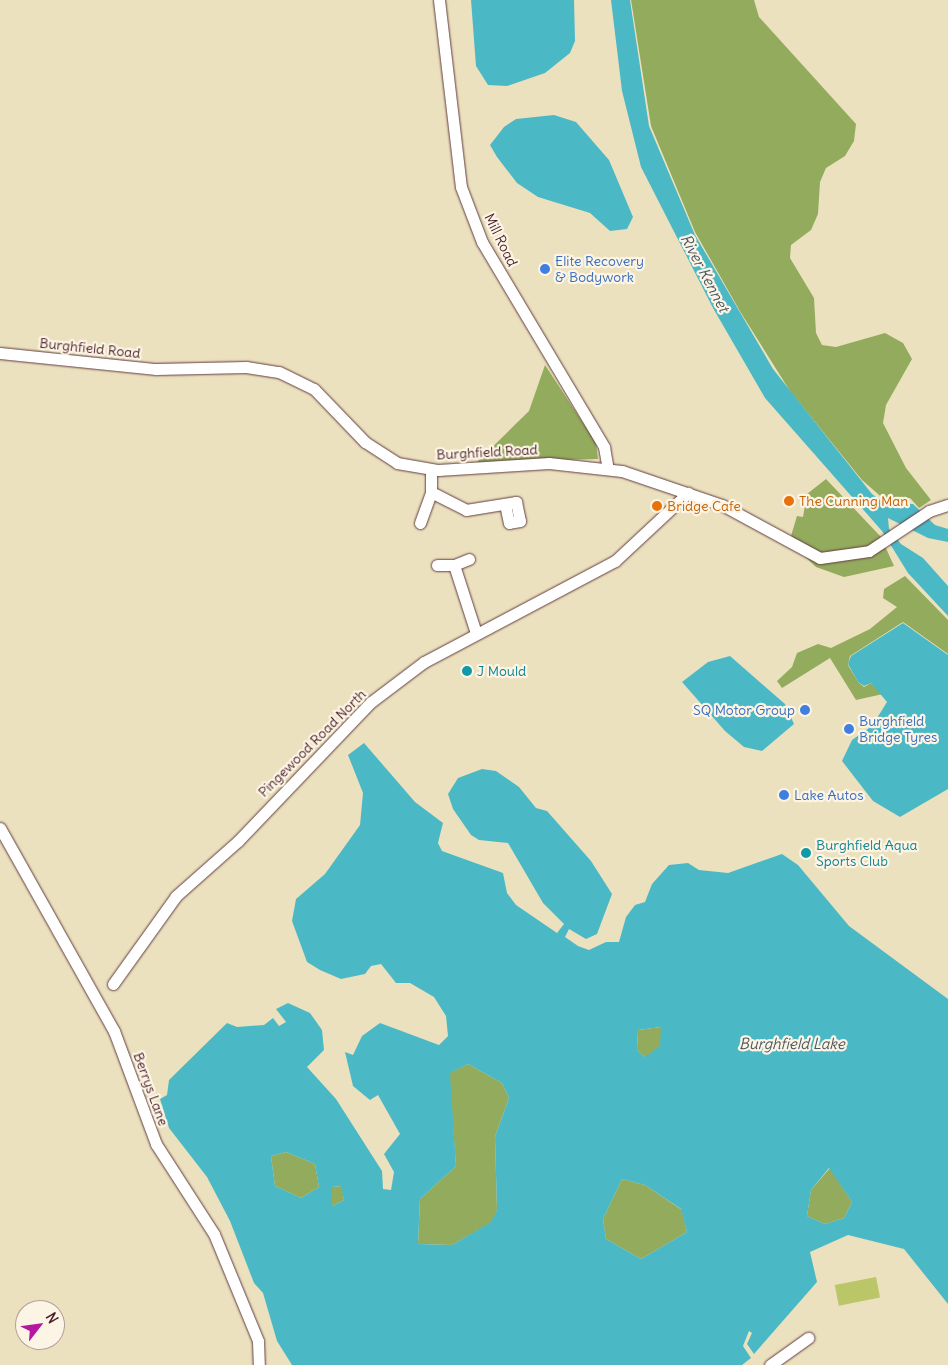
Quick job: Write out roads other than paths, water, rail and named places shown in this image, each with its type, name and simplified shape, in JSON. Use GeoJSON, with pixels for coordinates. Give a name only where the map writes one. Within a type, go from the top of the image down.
{"type":"FeatureCollection","features":[{"type":"Feature","properties":{"kind":"street","name":"Mill Road"},"geometry":{"type":"LineString","coordinates":[[439,0],[462,187],[482,242],[604,447],[608,468]]}},
{"type":"Feature","properties":{"kind":"street","name":"Burghfield Road"},"geometry":{"type":"LineString","coordinates":[[0,353],[156,369],[246,367],[279,372],[322,395],[379,452],[397,463],[431,470],[549,463],[608,468],[688,493],[748,517],[820,558],[848,557],[878,546],[928,511],[948,505]]}},
{"type":"Feature","properties":{"kind":"street"},"geometry":{"type":"LineString","coordinates":[[420,523],[431,492],[431,470]]}},
{"type":"Feature","properties":{"kind":"street"},"geometry":{"type":"LineString","coordinates":[[431,492],[466,510],[505,504]]}},
{"type":"Feature","properties":{"kind":"street","name":"Pingewood Road North"},"geometry":{"type":"LineString","coordinates":[[114,978],[176,896],[238,841],[346,727],[424,662],[615,560],[688,493]]}},
{"type":"Feature","properties":{"kind":"street"},"geometry":{"type":"LineString","coordinates":[[437,565],[454,565],[469,559]]}},
{"type":"Feature","properties":{"kind":"street"},"geometry":{"type":"LineString","coordinates":[[454,565],[476,633]]}},
{"type":"Feature","properties":{"kind":"street","name":"Berrys Lane"},"geometry":{"type":"LineString","coordinates":[[0,828],[114,1031],[156,1144],[214,1234],[258,1341],[259,1365]]}},
{"type":"Feature","properties":{"kind":"street"},"geometry":{"type":"LineString","coordinates":[[770,1365],[808,1338]]}},
{"type":"Feature","properties":{"kind":"water"},"geometry":{"type":"Polygon","coordinates":[[[471,0],[574,0],[575,41],[570,53],[545,73],[507,86],[488,85],[476,66],[471,0]]]}},
{"type":"Feature","properties":{"kind":"water","name":"River Kennet"},"geometry":{"type":"Polygon","coordinates":[[[611,0],[630,0],[649,126],[695,235],[773,369],[872,494],[884,503],[913,504],[935,525],[948,529],[948,542],[928,538],[888,518],[889,529],[901,544],[923,558],[948,586],[948,616],[908,573],[882,531],[765,398],[713,308],[641,167],[622,91],[611,0]]]}},
{"type":"Feature","properties":{"kind":"water"},"geometry":{"type":"Polygon","coordinates":[[[554,115],[576,122],[609,160],[633,217],[627,229],[610,231],[590,213],[538,197],[517,183],[490,145],[504,127],[516,119],[554,115]]]}},
{"type":"Feature","properties":{"kind":"water"},"geometry":{"type":"Polygon","coordinates":[[[903,623],[948,655],[948,789],[900,817],[873,801],[842,761],[852,740],[872,726],[887,702],[871,683],[864,686],[858,682],[848,664],[851,656],[903,623]]]}},
{"type":"Feature","properties":{"kind":"water"},"geometry":{"type":"Polygon","coordinates":[[[730,656],[785,704],[794,724],[762,751],[744,747],[725,731],[682,682],[708,662],[730,656]]]}},
{"type":"Feature","properties":{"kind":"water","name":"Burghfield Lake"},"geometry":{"type":"Polygon","coordinates":[[[364,743],[415,802],[443,823],[438,843],[442,851],[503,873],[507,893],[516,905],[557,933],[564,924],[543,903],[508,843],[479,840],[471,835],[453,809],[448,794],[458,778],[482,769],[496,771],[519,787],[536,808],[547,811],[591,861],[612,894],[597,934],[586,939],[569,929],[565,937],[578,946],[589,950],[606,942],[619,942],[626,917],[635,905],[645,902],[652,884],[669,865],[688,863],[699,870],[728,873],[782,854],[798,865],[849,926],[948,999],[948,1304],[904,1249],[848,1235],[810,1252],[817,1282],[754,1354],[747,1344],[752,1333],[749,1331],[743,1346],[751,1358],[742,1365],[292,1365],[277,1341],[263,1293],[254,1283],[230,1221],[207,1177],[169,1128],[160,1099],[167,1095],[169,1080],[227,1023],[237,1027],[264,1025],[273,1018],[279,1026],[286,1022],[276,1009],[288,1003],[310,1013],[322,1030],[324,1050],[307,1067],[336,1099],[382,1171],[383,1189],[391,1190],[394,1172],[384,1154],[400,1134],[378,1095],[370,1100],[353,1086],[345,1052],[353,1055],[362,1036],[380,1023],[439,1045],[448,1036],[446,1016],[434,997],[410,983],[396,983],[381,964],[371,966],[365,974],[341,979],[307,962],[292,921],[296,899],[325,874],[360,825],[363,793],[348,755],[364,743]],[[661,1027],[638,1030],[637,1050],[645,1057],[660,1046],[661,1027]],[[468,1064],[450,1073],[456,1166],[420,1199],[418,1244],[452,1245],[491,1222],[497,1210],[495,1137],[509,1098],[502,1083],[468,1064]],[[286,1152],[271,1156],[275,1186],[301,1198],[319,1187],[315,1164],[286,1152]],[[829,1168],[811,1190],[807,1216],[825,1224],[844,1218],[852,1202],[829,1168]],[[622,1179],[603,1219],[606,1239],[641,1259],[687,1232],[681,1209],[645,1185],[622,1179]],[[341,1186],[332,1187],[332,1206],[344,1200],[341,1186]]]}},
{"type":"Feature","properties":{"kind":"place","name":"Elite Recovery & Bodywork"},"geometry":{"type":"Point","coordinates":[545,269]}},
{"type":"Feature","properties":{"kind":"place","name":"The Cunning Man"},"geometry":{"type":"Point","coordinates":[789,501]}},
{"type":"Feature","properties":{"kind":"place","name":"Bridge Cafe"},"geometry":{"type":"Point","coordinates":[657,506]}},
{"type":"Feature","properties":{"kind":"place","name":"J Mould"},"geometry":{"type":"Point","coordinates":[467,671]}},
{"type":"Feature","properties":{"kind":"place","name":"SQ Motor Group"},"geometry":{"type":"Point","coordinates":[805,710]}},
{"type":"Feature","properties":{"kind":"place","name":"Burghfield Bridge Tyres"},"geometry":{"type":"Point","coordinates":[849,729]}},
{"type":"Feature","properties":{"kind":"place","name":"Lake Autos"},"geometry":{"type":"Point","coordinates":[784,795]}},
{"type":"Feature","properties":{"kind":"place","name":"Burghfield Aqua Sports Club"},"geometry":{"type":"Point","coordinates":[806,853]}}]}
